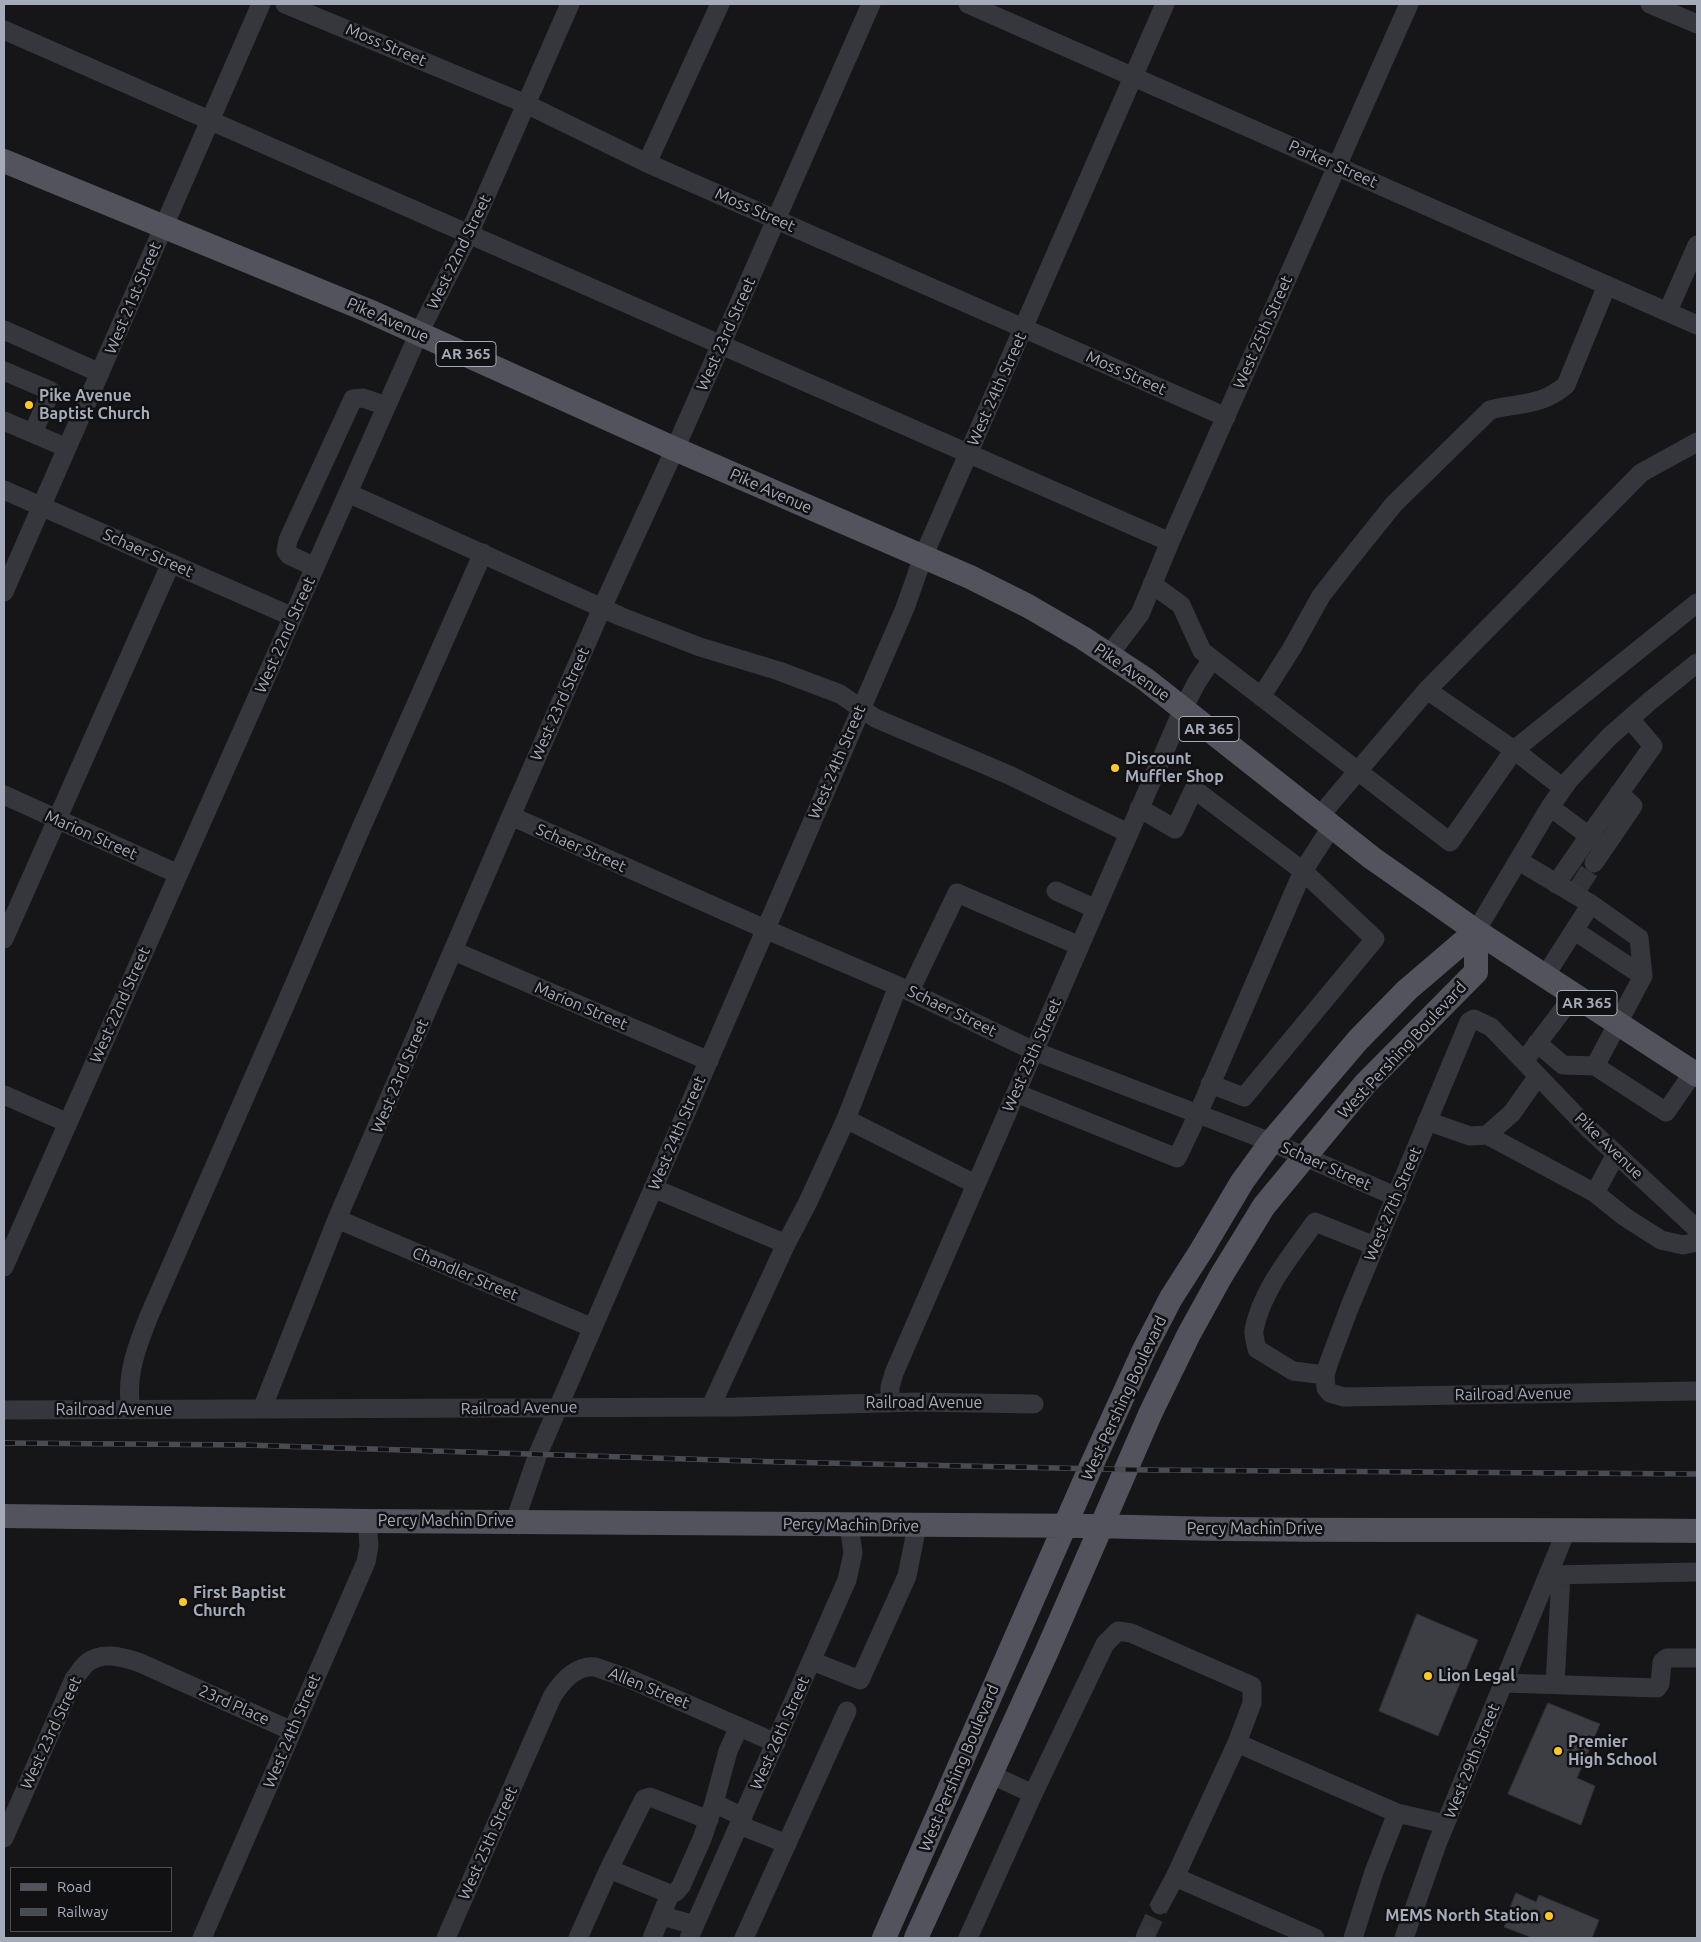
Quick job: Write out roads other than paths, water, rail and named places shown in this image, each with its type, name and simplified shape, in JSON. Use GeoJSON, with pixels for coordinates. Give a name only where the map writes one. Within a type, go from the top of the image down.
{"type":"FeatureCollection","features":[{"type":"Feature","properties":{"kind":"main road","name":"Pike Avenue"},"geometry":{"type":"LineString","coordinates":[[4,161],[369,311],[676,449],[970,577],[1028,606],[1083,638],[1146,679],[1372,858],[1476,931]]}},
{"type":"Feature","properties":{"kind":"main road","name":"AR 365"},"geometry":{"type":"LineString","coordinates":[[1476,931],[1695,1074]]}},
{"type":"Feature","properties":{"kind":"main road","name":"West Pershing Boulevard"},"geometry":{"type":"LineString","coordinates":[[884,1938],[1027,1609],[1144,1350],[1171,1298],[1242,1182],[1271,1142],[1358,1040],[1408,990],[1476,931]]}},
{"type":"Feature","properties":{"kind":"main road","name":"West Pershing Boulevard"},"geometry":{"type":"LineString","coordinates":[[916,1938],[1047,1651],[1151,1412],[1189,1334],[1221,1276],[1264,1206],[1365,1084],[1476,972],[1476,931]]}},
{"type":"Feature","properties":{"kind":"main road","name":"Percy Machin Drive"},"geometry":{"type":"LineString","coordinates":[[4,1516],[367,1521],[1102,1526],[1202,1530],[1567,1529],[1697,1531]]}},
{"type":"Feature","properties":{"kind":"street","name":"West 21st Street"},"geometry":{"type":"LineString","coordinates":[[4,592],[261,4]]}},
{"type":"Feature","properties":{"kind":"street","name":"Moss Street"},"geometry":{"type":"LineString","coordinates":[[285,4],[526,104],[647,163],[1226,416]]}},
{"type":"Feature","properties":{"kind":"street","name":"West 22nd Street"},"geometry":{"type":"LineString","coordinates":[[4,1267],[386,406],[419,333],[470,234],[570,4]]}},
{"type":"Feature","properties":{"kind":"street"},"geometry":{"type":"LineString","coordinates":[[647,163],[720,4]]}},
{"type":"Feature","properties":{"kind":"street","name":"West 23rd Street"},"geometry":{"type":"LineString","coordinates":[[262,1409],[338,1219],[511,816],[602,608],[676,449],[871,4]]}},
{"type":"Feature","properties":{"kind":"street","name":"Parker Street"},"geometry":{"type":"LineString","coordinates":[[968,4],[1010,12],[1133,76],[1697,325]]}},
{"type":"Feature","properties":{"kind":"street","name":"West 24th Street"},"geometry":{"type":"LineString","coordinates":[[514,1521],[538,1454],[905,608],[923,557],[1165,4]]}},
{"type":"Feature","properties":{"kind":"street","name":"West 25th Street"},"geometry":{"type":"LineString","coordinates":[[1109,655],[1140,614],[1170,542],[1409,4]]}},
{"type":"Feature","properties":{"kind":"street"},"geometry":{"type":"LineString","coordinates":[[1650,4],[1697,24]]}},
{"type":"Feature","properties":{"kind":"street"},"geometry":{"type":"LineString","coordinates":[[4,30],[1170,542]]}},
{"type":"Feature","properties":{"kind":"street"},"geometry":{"type":"LineString","coordinates":[[1668,311],[1697,245]]}},
{"type":"Feature","properties":{"kind":"street"},"geometry":{"type":"LineString","coordinates":[[1261,696],[1292,648],[1321,596],[1394,504],[1490,410],[1538,402],[1556,393],[1566,384],[1607,284]]}},
{"type":"Feature","properties":{"kind":"street"},"geometry":{"type":"LineString","coordinates":[[4,330],[100,374]]}},
{"type":"Feature","properties":{"kind":"street"},"geometry":{"type":"LineString","coordinates":[[4,371],[51,391],[33,433]]}},
{"type":"Feature","properties":{"kind":"street"},"geometry":{"type":"LineString","coordinates":[[315,567],[289,555],[286,546],[288,540],[353,399],[363,398],[386,406]]}},
{"type":"Feature","properties":{"kind":"street"},"geometry":{"type":"LineString","coordinates":[[4,421],[67,448]]}},
{"type":"Feature","properties":{"kind":"street"},"geometry":{"type":"LineString","coordinates":[[1016,1093],[1176,1158],[1198,1114],[1326,821],[1358,771],[1427,690],[1641,473],[1697,442]]}},
{"type":"Feature","properties":{"kind":"street","name":"Schaer Street"},"geometry":{"type":"LineString","coordinates":[[4,490],[293,617]]}},
{"type":"Feature","properties":{"kind":"street"},"geometry":{"type":"LineString","coordinates":[[348,493],[602,608],[700,647],[779,671],[840,694],[875,718],[1009,775],[1128,833]]}},
{"type":"Feature","properties":{"kind":"street"},"geometry":{"type":"LineString","coordinates":[[131,1410],[128,1399],[131,1368],[136,1348],[149,1316],[483,553]]}},
{"type":"Feature","properties":{"kind":"street"},"geometry":{"type":"LineString","coordinates":[[4,939],[171,563]]}},
{"type":"Feature","properties":{"kind":"street"},"geometry":{"type":"LineString","coordinates":[[1152,584],[1181,605],[1202,651],[1450,842],[1514,750],[1697,604]]}},
{"type":"Feature","properties":{"kind":"street","name":"West 25th Street"},"geometry":{"type":"LineString","coordinates":[[890,1402],[890,1387],[894,1374],[975,1184],[1183,709],[1212,659]]}},
{"type":"Feature","properties":{"kind":"street","name":"West Pershing Boulevard"},"geometry":{"type":"LineString","coordinates":[[1476,931],[1550,807],[1592,754],[1630,719],[1697,663]]}},
{"type":"Feature","properties":{"kind":"street"},"geometry":{"type":"LineString","coordinates":[[1663,691],[1697,682]]}},
{"type":"Feature","properties":{"kind":"street"},"geometry":{"type":"LineString","coordinates":[[1427,690],[1514,750],[1564,788]]}},
{"type":"Feature","properties":{"kind":"street"},"geometry":{"type":"LineString","coordinates":[[1556,884],[1653,746],[1630,719]]}},
{"type":"Feature","properties":{"kind":"street"},"geometry":{"type":"LineString","coordinates":[[1139,808],[1175,829],[1194,789],[1303,871],[1375,939],[1244,1097],[1210,1084]]}},
{"type":"Feature","properties":{"kind":"street"},"geometry":{"type":"LineString","coordinates":[[1594,863],[1633,806],[1619,793]]}},
{"type":"Feature","properties":{"kind":"street","name":"Marion Street"},"geometry":{"type":"LineString","coordinates":[[4,796],[178,874]]}},
{"type":"Feature","properties":{"kind":"street"},"geometry":{"type":"LineString","coordinates":[[1550,807],[1604,847]]}},
{"type":"Feature","properties":{"kind":"street","name":"Schaer Street"},"geometry":{"type":"LineString","coordinates":[[511,816],[765,929],[904,988],[1034,1051],[1271,1142],[1397,1197]]}},
{"type":"Feature","properties":{"kind":"street"},"geometry":{"type":"LineString","coordinates":[[1518,861],[1556,884],[1576,891],[1639,938],[1643,976],[1595,1066]]}},
{"type":"Feature","properties":{"kind":"street"},"geometry":{"type":"LineString","coordinates":[[1056,891],[1096,909]]}},
{"type":"Feature","properties":{"kind":"street"},"geometry":{"type":"LineString","coordinates":[[711,1406],[786,1244],[808,1202],[904,988],[957,893],[1080,946]]}},
{"type":"Feature","properties":{"kind":"street"},"geometry":{"type":"LineString","coordinates":[[1545,976],[1591,904]]}},
{"type":"Feature","properties":{"kind":"street"},"geometry":{"type":"LineString","coordinates":[[1575,931],[1643,976]]}},
{"type":"Feature","properties":{"kind":"street","name":"Marion Street"},"geometry":{"type":"LineString","coordinates":[[454,951],[708,1061]]}},
{"type":"Feature","properties":{"kind":"street"},"geometry":{"type":"LineString","coordinates":[[1524,1061],[1574,995]]}},
{"type":"Feature","properties":{"kind":"street","name":"Pike Avenue"},"geometry":{"type":"LineString","coordinates":[[1474,1019],[1491,1027],[1588,1128],[1697,1229]]}},
{"type":"Feature","properties":{"kind":"street","name":"West 27th Street"},"geometry":{"type":"LineString","coordinates":[[1328,1384],[1350,1306],[1469,1022],[1474,1019]]}},
{"type":"Feature","properties":{"kind":"street"},"geometry":{"type":"LineString","coordinates":[[1537,1043],[1563,1065],[1595,1066],[1666,1112],[1695,1074]]}},
{"type":"Feature","properties":{"kind":"street"},"geometry":{"type":"LineString","coordinates":[[1487,1135],[1512,1113],[1538,1076]]}},
{"type":"Feature","properties":{"kind":"street"},"geometry":{"type":"LineString","coordinates":[[4,1096],[68,1123]]}},
{"type":"Feature","properties":{"kind":"street"},"geometry":{"type":"LineString","coordinates":[[846,1118],[975,1184]]}},
{"type":"Feature","properties":{"kind":"street"},"geometry":{"type":"LineString","coordinates":[[1427,1121],[1470,1136],[1487,1135],[1595,1193],[1625,1218],[1661,1240],[1683,1245],[1697,1242]]}},
{"type":"Feature","properties":{"kind":"street"},"geometry":{"type":"LineString","coordinates":[[1595,1193],[1616,1154]]}},
{"type":"Feature","properties":{"kind":"street"},"geometry":{"type":"LineString","coordinates":[[653,1188],[786,1244]]}},
{"type":"Feature","properties":{"kind":"street","name":"Chandler Street"},"geometry":{"type":"LineString","coordinates":[[338,1219],[593,1328]]}},
{"type":"Feature","properties":{"kind":"street","name":"Railroad Avenue"},"geometry":{"type":"LineString","coordinates":[[1375,1246],[1315,1222],[1283,1267],[1266,1296],[1254,1332],[1257,1349],[1293,1371],[1328,1384],[1344,1398],[1697,1391]]}},
{"type":"Feature","properties":{"kind":"street","name":"Railroad Avenue"},"geometry":{"type":"LineString","coordinates":[[4,1410],[558,1408],[890,1402],[1034,1404]]}},
{"type":"Feature","properties":{"kind":"street","name":"West 24th Street"},"geometry":{"type":"LineString","coordinates":[[202,1938],[366,1562],[369,1546],[367,1521]]}},
{"type":"Feature","properties":{"kind":"street","name":"West 26th Street"},"geometry":{"type":"LineString","coordinates":[[693,1934],[847,1580],[853,1553],[849,1525]]}},
{"type":"Feature","properties":{"kind":"street"},"geometry":{"type":"LineString","coordinates":[[812,1661],[860,1680],[907,1576],[917,1526]]}},
{"type":"Feature","properties":{"kind":"street","name":"West 29th Street"},"geometry":{"type":"LineString","coordinates":[[1404,1938],[1421,1886],[1504,1683],[1555,1575],[1567,1529]]}},
{"type":"Feature","properties":{"kind":"street"},"geometry":{"type":"LineString","coordinates":[[1555,1684],[1555,1575],[1697,1572]]}},
{"type":"Feature","properties":{"kind":"street"},"geometry":{"type":"LineString","coordinates":[[968,1938],[1033,1794],[1105,1644],[1118,1631],[1131,1633],[1252,1686],[1252,1703],[1237,1743],[1160,1906]]}},
{"type":"Feature","properties":{"kind":"street","name":"West 23rd Street"},"geometry":{"type":"LineString","coordinates":[[4,1838],[74,1679],[87,1663],[98,1658],[115,1655],[138,1662],[176,1679]]}},
{"type":"Feature","properties":{"kind":"street"},"geometry":{"type":"LineString","coordinates":[[1504,1683],[1657,1688],[1660,1684],[1662,1662],[1667,1658],[1697,1658]]}},
{"type":"Feature","properties":{"kind":"street","name":"Allen Street"},"geometry":{"type":"LineString","coordinates":[[530,1747],[556,1690],[572,1673],[589,1666],[630,1679],[776,1743]]}},
{"type":"Feature","properties":{"kind":"street","name":"23rd Place"},"geometry":{"type":"LineString","coordinates":[[176,1679],[292,1731]]}},
{"type":"Feature","properties":{"kind":"street"},"geometry":{"type":"LineString","coordinates":[[744,1938],[847,1711]]}},
{"type":"Feature","properties":{"kind":"street"},"geometry":{"type":"LineString","coordinates":[[652,1938],[702,1839],[728,1751],[739,1727]]}},
{"type":"Feature","properties":{"kind":"street"},"geometry":{"type":"LineString","coordinates":[[1237,1743],[1397,1813],[1446,1824]]}},
{"type":"Feature","properties":{"kind":"street","name":"West 25th Street"},"geometry":{"type":"LineString","coordinates":[[446,1938],[530,1747]]}},
{"type":"Feature","properties":{"kind":"street"},"geometry":{"type":"LineString","coordinates":[[990,1774],[1033,1794]]}},
{"type":"Feature","properties":{"kind":"street"},"geometry":{"type":"LineString","coordinates":[[578,1938],[609,1869],[642,1802],[647,1797],[711,1811],[741,1821],[787,1844]]}},
{"type":"Feature","properties":{"kind":"street"},"geometry":{"type":"LineString","coordinates":[[1353,1938],[1374,1872],[1397,1813]]}},
{"type":"Feature","properties":{"kind":"street"},"geometry":{"type":"LineString","coordinates":[[702,1839],[728,1850]]}},
{"type":"Feature","properties":{"kind":"street"},"geometry":{"type":"LineString","coordinates":[[609,1869],[675,1890],[708,1897]]}},
{"type":"Feature","properties":{"kind":"street"},"geometry":{"type":"LineString","coordinates":[[1174,1877],[1315,1938]]}},
{"type":"Feature","properties":{"kind":"street"},"geometry":{"type":"LineString","coordinates":[[662,1916],[693,1934]]}},
{"type":"Feature","properties":{"kind":"tunnel"},"geometry":{"type":"LineString","coordinates":[[1579,887],[1594,863]]}},
{"type":"Feature","properties":{"kind":"tunnel"},"geometry":{"type":"LineString","coordinates":[[1146,1935],[1160,1905]]}},
{"type":"Feature","properties":{"kind":"railway"},"geometry":{"type":"LineString","coordinates":[[4,1443],[245,1445],[781,1462],[1148,1470],[1697,1474]]}},
{"type":"Feature","properties":{"kind":"place","name":"Pike Avenue Baptist Church"},"geometry":{"type":"Point","coordinates":[29,405]}},
{"type":"Feature","properties":{"kind":"place","name":"Discount Muffler Shop"},"geometry":{"type":"Point","coordinates":[1115,768]}},
{"type":"Feature","properties":{"kind":"place","name":"First Baptist Church"},"geometry":{"type":"Point","coordinates":[183,1602]}},
{"type":"Feature","properties":{"kind":"place","name":"Lion Legal"},"geometry":{"type":"Point","coordinates":[1428,1676]}},
{"type":"Feature","properties":{"kind":"place","name":"Premier High School"},"geometry":{"type":"Point","coordinates":[1558,1751]}},
{"type":"Feature","properties":{"kind":"place","name":"MEMS North Station"},"geometry":{"type":"Point","coordinates":[1549,1916]}}]}
